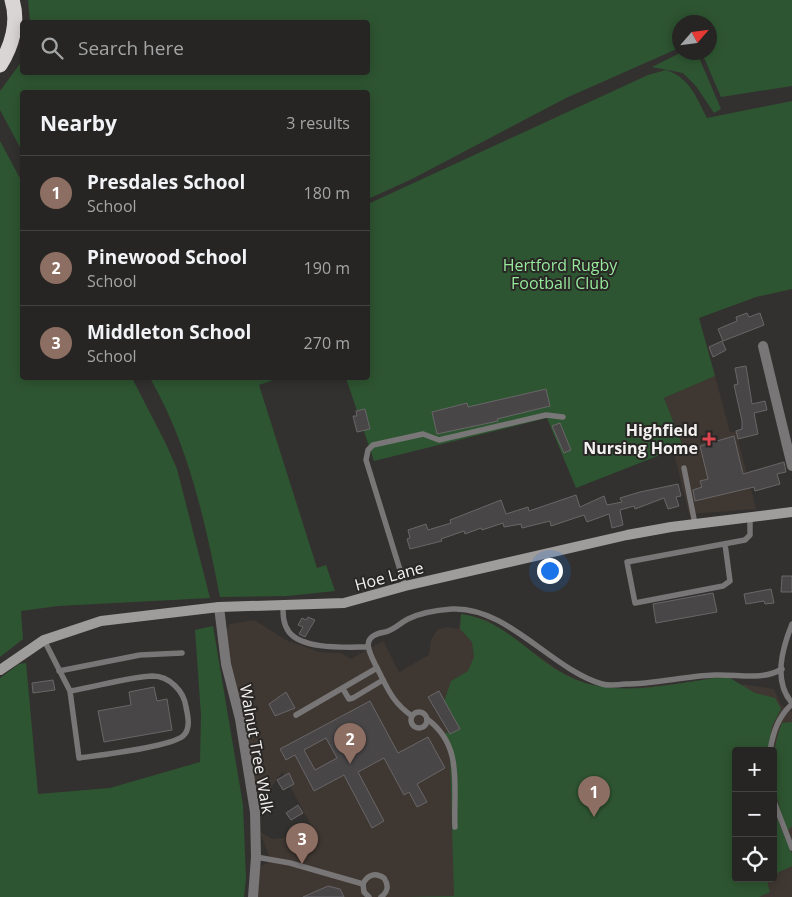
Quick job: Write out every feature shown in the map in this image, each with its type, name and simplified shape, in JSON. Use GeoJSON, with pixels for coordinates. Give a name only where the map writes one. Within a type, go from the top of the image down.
{"type":"FeatureCollection","features":[{"type":"Feature","properties":{"kind":"highway"},"geometry":{"type":"LineString","coordinates":[[0,65],[14,32],[12,0]]}},
{"type":"Feature","properties":{"kind":"street"},"geometry":{"type":"LineString","coordinates":[[763,346],[792,466]]}},
{"type":"Feature","properties":{"kind":"street","name":"Hoe Lane"},"geometry":{"type":"LineString","coordinates":[[0,670],[44,640],[101,621],[220,607],[344,603],[405,586],[627,535],[695,524],[792,512]]}},
{"type":"Feature","properties":{"kind":"street","name":"Walnut Tree Walk"},"geometry":{"type":"LineString","coordinates":[[220,607],[226,664],[240,720],[255,819],[256,857],[252,897]]}},
{"type":"Feature","properties":{"kind":"lane"},"geometry":{"type":"LineString","coordinates":[[405,586],[368,469],[366,454],[373,445],[423,434],[439,440],[546,415],[563,417]]}},
{"type":"Feature","properties":{"kind":"lane"},"geometry":{"type":"LineString","coordinates":[[684,468],[695,524]]}},
{"type":"Feature","properties":{"kind":"lane"},"geometry":{"type":"LineString","coordinates":[[725,544],[730,580],[723,586],[635,603],[627,562],[745,540],[750,535],[750,517]]}},
{"type":"Feature","properties":{"kind":"lane"},"geometry":{"type":"LineString","coordinates":[[283,606],[284,621],[289,632],[300,640],[330,647],[367,647]]}},
{"type":"Feature","properties":{"kind":"lane"},"geometry":{"type":"LineString","coordinates":[[412,716],[397,706],[367,647],[370,639],[378,633],[388,631],[408,619],[453,609],[476,611],[502,624],[564,667],[603,684],[641,684],[714,674],[769,676],[782,669]]}},
{"type":"Feature","properties":{"kind":"lane"},"geometry":{"type":"LineString","coordinates":[[771,747],[779,719],[792,703],[781,685],[784,648],[792,624]]}},
{"type":"Feature","properties":{"kind":"lane"},"geometry":{"type":"LineString","coordinates":[[44,640],[70,691],[79,758],[164,743],[184,735],[188,728],[186,702],[182,693],[171,682],[163,678],[153,676],[70,691]]}},
{"type":"Feature","properties":{"kind":"lane"},"geometry":{"type":"LineString","coordinates":[[59,671],[140,656],[182,653]]}},
{"type":"Feature","properties":{"kind":"lane"},"geometry":{"type":"LineString","coordinates":[[296,715],[377,668]]}},
{"type":"Feature","properties":{"kind":"lane"},"geometry":{"type":"LineString","coordinates":[[343,689],[349,699],[383,680]]}},
{"type":"Feature","properties":{"kind":"lane"},"geometry":{"type":"LineString","coordinates":[[412,716],[420,712],[425,714],[427,719],[442,733],[452,749],[454,826]]}},
{"type":"Feature","properties":{"kind":"lane"},"geometry":{"type":"LineString","coordinates":[[412,716],[412,724],[419,728],[426,724],[427,719]]}},
{"type":"Feature","properties":{"kind":"lane"},"geometry":{"type":"LineString","coordinates":[[777,809],[792,848]]}},
{"type":"Feature","properties":{"kind":"lane"},"geometry":{"type":"LineString","coordinates":[[256,857],[290,863],[363,884]]}},
{"type":"Feature","properties":{"kind":"lane"},"geometry":{"type":"LineString","coordinates":[[363,884],[372,875],[384,878],[387,890],[381,897]]}},
{"type":"Feature","properties":{"kind":"lane"},"geometry":{"type":"LineString","coordinates":[[363,884],[364,892],[369,897]]}},
{"type":"Feature","properties":{"kind":"shaded area","name":"Highfield Nursing Home"},"geometry":{"type":"Polygon","coordinates":[[[715,376],[730,432],[736,432],[756,509],[689,514],[673,449],[683,445],[664,398],[715,376]]]}},
{"type":"Feature","properties":{"kind":"shaded area"},"geometry":{"type":"Polygon","coordinates":[[[461,614],[488,620],[561,672],[587,684],[606,689],[617,690],[730,678],[743,687],[743,684],[774,689],[781,705],[792,712],[792,897],[256,897],[259,867],[268,863],[269,856],[260,832],[273,839],[290,837],[302,830],[303,832],[311,825],[282,772],[270,789],[252,790],[224,641],[230,624],[254,620],[286,640],[319,652],[341,653],[351,659],[383,641],[399,672],[429,655],[431,640],[437,630],[447,627],[459,629],[461,614]]]}},
{"type":"Feature","properties":{"kind":"green space"},"geometry":{"type":"Polygon","coordinates":[[[28,0],[792,0],[792,86],[721,97],[705,60],[717,60],[717,15],[672,15],[672,51],[566,98],[412,179],[370,198],[370,90],[20,90],[20,147],[0,110],[0,91],[20,64],[20,75],[370,75],[370,20],[30,20],[28,0]]]}},
{"type":"Feature","properties":{"kind":"green space"},"geometry":{"type":"Polygon","coordinates":[[[672,57],[672,60],[700,60],[721,109],[714,113],[696,86],[683,73],[652,67],[672,57]]]}},
{"type":"Feature","properties":{"kind":"green space","name":"Hertford Rugby Football Club"},"geometry":{"type":"Polygon","coordinates":[[[666,70],[681,78],[696,96],[707,118],[792,101],[792,289],[756,297],[699,318],[715,376],[664,398],[683,446],[576,488],[547,418],[374,461],[347,380],[370,380],[370,203],[648,75],[666,70]]]}},
{"type":"Feature","properties":{"kind":"green space"},"geometry":{"type":"Polygon","coordinates":[[[0,141],[20,178],[20,380],[133,380],[177,469],[210,598],[58,606],[21,611],[23,639],[0,657],[0,141]]]}},
{"type":"Feature","properties":{"kind":"green space"},"geometry":{"type":"Polygon","coordinates":[[[151,380],[273,380],[259,385],[317,568],[326,565],[335,591],[287,596],[220,597],[202,512],[194,484],[164,404],[151,380]]]}},
{"type":"Feature","properties":{"kind":"green space"},"geometry":{"type":"Polygon","coordinates":[[[461,614],[478,618],[506,632],[557,670],[572,678],[608,688],[646,688],[722,677],[730,678],[755,693],[775,698],[781,709],[772,726],[769,747],[732,747],[732,882],[767,882],[770,892],[759,897],[404,897],[454,896],[450,755],[443,735],[453,729],[442,708],[451,681],[468,671],[474,657],[472,642],[460,629],[461,614]]]}},
{"type":"Feature","properties":{"kind":"green space"},"geometry":{"type":"Polygon","coordinates":[[[213,626],[243,805],[246,878],[244,897],[0,897],[0,678],[19,664],[26,663],[38,794],[110,788],[200,762],[201,715],[195,630],[213,626]]]}},
{"type":"Feature","properties":{"kind":"green space"},"geometry":{"type":"Polygon","coordinates":[[[792,722],[792,826],[787,831],[777,795],[777,747],[775,747],[782,723],[792,722]]]}},
{"type":"Feature","properties":{"kind":"green space"},"geometry":{"type":"Polygon","coordinates":[[[777,818],[792,854],[792,866],[777,873],[777,818]]]}},
{"type":"Feature","properties":{"kind":"building"},"geometry":{"type":"Polygon","coordinates":[[[747,313],[749,317],[760,313],[764,325],[723,341],[718,329],[737,321],[736,317],[747,313]]]}},
{"type":"Feature","properties":{"kind":"building"},"geometry":{"type":"Polygon","coordinates":[[[722,341],[726,350],[713,357],[709,347],[722,341]]]}},
{"type":"Feature","properties":{"kind":"building"},"geometry":{"type":"Polygon","coordinates":[[[746,366],[752,404],[765,401],[767,410],[754,413],[758,434],[738,439],[736,431],[742,429],[742,421],[734,385],[738,384],[735,368],[746,366]]]}},
{"type":"Feature","properties":{"kind":"building"},"geometry":{"type":"Polygon","coordinates":[[[546,389],[550,406],[497,419],[498,421],[437,434],[432,412],[467,403],[468,407],[546,389]]]}},
{"type":"Feature","properties":{"kind":"building"},"geometry":{"type":"Polygon","coordinates":[[[365,409],[370,429],[357,432],[353,416],[357,416],[356,411],[365,409]]]}},
{"type":"Feature","properties":{"kind":"building"},"geometry":{"type":"Polygon","coordinates":[[[560,423],[571,450],[564,453],[552,426],[560,423]]]}},
{"type":"Feature","properties":{"kind":"building"},"geometry":{"type":"Polygon","coordinates":[[[734,436],[743,474],[784,462],[786,472],[777,474],[780,484],[755,491],[754,487],[695,501],[693,490],[702,487],[700,481],[708,479],[700,446],[734,436]]]}},
{"type":"Feature","properties":{"kind":"building"},"geometry":{"type":"Polygon","coordinates":[[[678,484],[681,496],[676,497],[679,506],[668,509],[664,498],[635,509],[634,506],[620,510],[623,525],[612,528],[609,514],[587,522],[584,515],[551,526],[550,521],[522,528],[521,524],[504,527],[503,523],[465,534],[464,531],[441,539],[442,541],[410,549],[407,539],[410,538],[408,530],[426,524],[428,530],[451,523],[450,520],[501,500],[506,514],[528,507],[529,511],[576,495],[580,507],[604,496],[607,505],[622,502],[620,498],[640,492],[678,484]]]}},
{"type":"Feature","properties":{"kind":"building"},"geometry":{"type":"Polygon","coordinates":[[[782,576],[792,576],[792,592],[781,592],[782,576]]]}},
{"type":"Feature","properties":{"kind":"building"},"geometry":{"type":"Polygon","coordinates":[[[771,589],[774,603],[765,604],[764,601],[746,604],[744,594],[771,589]]]}},
{"type":"Feature","properties":{"kind":"building"},"geometry":{"type":"Polygon","coordinates":[[[713,593],[717,612],[656,623],[653,604],[713,593]]]}},
{"type":"Feature","properties":{"kind":"building"},"geometry":{"type":"Polygon","coordinates":[[[308,617],[315,620],[305,637],[299,634],[303,627],[298,625],[302,618],[306,620],[308,617]]]}},
{"type":"Feature","properties":{"kind":"building"},"geometry":{"type":"Polygon","coordinates":[[[53,680],[55,690],[33,693],[32,683],[53,680]]]}},
{"type":"Feature","properties":{"kind":"building"},"geometry":{"type":"Polygon","coordinates":[[[154,687],[157,701],[167,699],[172,730],[104,742],[98,711],[131,705],[129,692],[154,687]]]}},
{"type":"Feature","properties":{"kind":"building"},"geometry":{"type":"Polygon","coordinates":[[[439,691],[460,729],[450,734],[428,697],[439,691]]]}},
{"type":"Feature","properties":{"kind":"building"},"geometry":{"type":"Polygon","coordinates":[[[286,692],[295,708],[275,716],[269,704],[286,692]]]}},
{"type":"Feature","properties":{"kind":"building"},"geometry":{"type":"Polygon","coordinates":[[[370,701],[398,753],[428,737],[445,768],[417,784],[427,802],[417,807],[409,792],[404,795],[384,758],[358,772],[384,821],[372,828],[344,775],[314,791],[295,755],[286,760],[280,749],[370,701]],[[326,738],[304,750],[315,770],[337,758],[326,738]]]}},
{"type":"Feature","properties":{"kind":"building"},"geometry":{"type":"Polygon","coordinates":[[[289,773],[294,784],[283,790],[277,780],[289,773]]]}},
{"type":"Feature","properties":{"kind":"building"},"geometry":{"type":"Polygon","coordinates":[[[298,805],[303,813],[291,820],[286,813],[298,805]]]}},
{"type":"Feature","properties":{"kind":"building"},"geometry":{"type":"Polygon","coordinates":[[[328,886],[340,889],[344,897],[303,897],[328,886]]]}},
{"type":"Feature","properties":{"kind":"place","name":"Highfield Nursing Home"},"geometry":{"type":"Point","coordinates":[709,439]}},
{"type":"Feature","properties":{"kind":"place","name":"Pinewood School"},"geometry":{"type":"Point","coordinates":[350,764]}},
{"type":"Feature","properties":{"kind":"place","name":"Presdales School"},"geometry":{"type":"Point","coordinates":[594,817]}},
{"type":"Feature","properties":{"kind":"place","name":"Middleton School"},"geometry":{"type":"Point","coordinates":[302,864]}}]}
